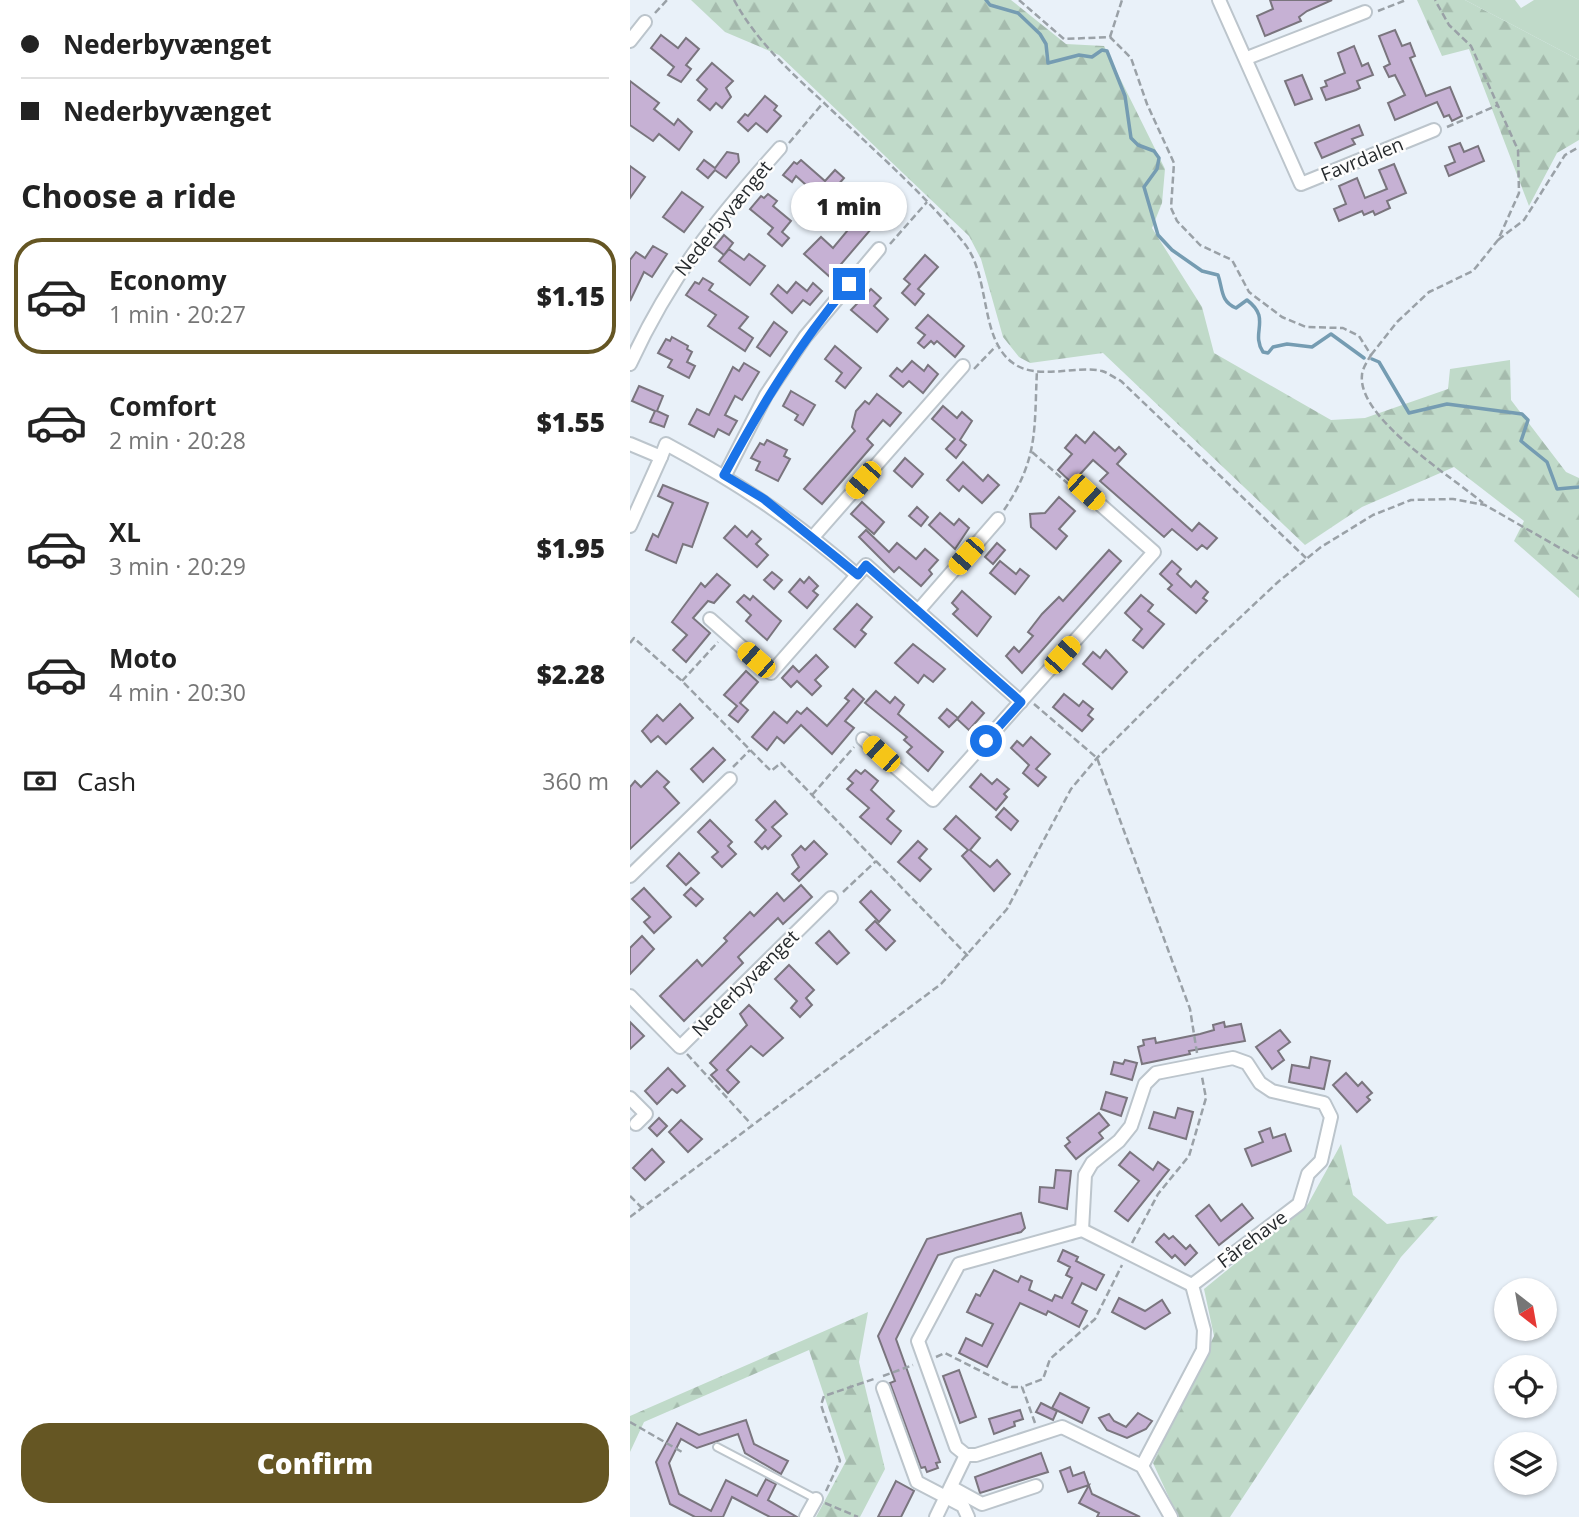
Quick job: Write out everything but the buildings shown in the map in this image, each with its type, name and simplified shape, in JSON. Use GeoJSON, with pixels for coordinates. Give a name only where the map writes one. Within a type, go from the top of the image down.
{"type":"FeatureCollection","features":[{"type":"Feature","properties":{"kind":"street","name":"Favrdalen"},"geometry":{"type":"LineString","coordinates":[[1219,0],[1301,184],[1434,130]]}},
{"type":"Feature","properties":{"kind":"street"},"geometry":{"type":"LineString","coordinates":[[1247,58],[1365,12]]}},
{"type":"Feature","properties":{"kind":"street"},"geometry":{"type":"LineString","coordinates":[[630,41],[645,22]]}},
{"type":"Feature","properties":{"kind":"street","name":"Nederbyvænget"},"geometry":{"type":"LineString","coordinates":[[630,364],[673,281],[705,234],[780,148]]}},
{"type":"Feature","properties":{"kind":"street"},"geometry":{"type":"LineString","coordinates":[[724,475],[766,395],[805,337],[879,249]]}},
{"type":"Feature","properties":{"kind":"street"},"geometry":{"type":"LineString","coordinates":[[813,537],[962,366]]}},
{"type":"Feature","properties":{"kind":"street"},"geometry":{"type":"LineString","coordinates":[[630,444],[661,457]]}},
{"type":"Feature","properties":{"kind":"street"},"geometry":{"type":"LineString","coordinates":[[630,526],[666,444],[724,475],[813,537],[858,575]]}},
{"type":"Feature","properties":{"kind":"street"},"geometry":{"type":"LineString","coordinates":[[863,739],[933,800],[1154,552],[1086,492]]}},
{"type":"Feature","properties":{"kind":"street"},"geometry":{"type":"LineString","coordinates":[[918,611],[998,519]]}},
{"type":"Feature","properties":{"kind":"street"},"geometry":{"type":"LineString","coordinates":[[710,620],[771,673],[866,565],[1023,699]]}},
{"type":"Feature","properties":{"kind":"street"},"geometry":{"type":"LineString","coordinates":[[630,876],[730,779]]}},
{"type":"Feature","properties":{"kind":"street","name":"Nederbyvænget"},"geometry":{"type":"LineString","coordinates":[[630,996],[680,1047],[831,898]]}},
{"type":"Feature","properties":{"kind":"street","name":"Fårehave"},"geometry":{"type":"LineString","coordinates":[[1082,1230],[1085,1175],[1092,1163],[1119,1141],[1131,1126],[1145,1084],[1156,1073],[1233,1058],[1247,1063],[1260,1083],[1272,1091],[1324,1103],[1331,1117],[1321,1161],[1308,1174],[1299,1203],[1192,1285]]}},
{"type":"Feature","properties":{"kind":"street"},"geometry":{"type":"LineString","coordinates":[[630,1098],[646,1114],[636,1124]]}},
{"type":"Feature","properties":{"kind":"street"},"geometry":{"type":"LineString","coordinates":[[1142,1466],[1203,1350],[1204,1330],[1192,1285],[1082,1230],[959,1264],[918,1341],[956,1447],[966,1455],[976,1455],[1062,1427],[1142,1466],[1171,1517]]}},
{"type":"Feature","properties":{"kind":"street"},"geometry":{"type":"LineString","coordinates":[[883,1388],[917,1482],[982,1504],[1036,1486]]}},
{"type":"Feature","properties":{"kind":"street"},"geometry":{"type":"LineString","coordinates":[[936,1517],[966,1455]]}},
{"type":"Feature","properties":{"kind":"street"},"geometry":{"type":"LineString","coordinates":[[948,1492],[963,1506],[968,1517]]}},
{"type":"Feature","properties":{"kind":"street"},"geometry":{"type":"LineString","coordinates":[[806,1517],[816,1499]]}},
{"type":"Feature","properties":{"kind":"lane"},"geometry":{"type":"LineString","coordinates":[[717,1447],[816,1499]]}},
{"type":"Feature","properties":{"kind":"path"},"geometry":{"type":"LineString","coordinates":[[645,22],[667,0]]}},
{"type":"Feature","properties":{"kind":"path"},"geometry":{"type":"LineString","coordinates":[[734,0],[775,58],[927,202],[965,244],[978,264],[997,345],[1010,362],[1020,368],[1037,370],[1102,371],[1121,380],[1306,558]]}},
{"type":"Feature","properties":{"kind":"path"},"geometry":{"type":"LineString","coordinates":[[1019,0],[1064,39],[1110,37],[1131,58],[1147,104],[1174,163],[1171,208],[1177,221],[1200,245],[1232,260],[1249,292],[1282,317],[1306,327],[1343,328],[1359,336],[1371,355]]}},
{"type":"Feature","properties":{"kind":"path"},"geometry":{"type":"LineString","coordinates":[[1110,37],[1122,0]]}},
{"type":"Feature","properties":{"kind":"path"},"geometry":{"type":"LineString","coordinates":[[1365,12],[1371,14],[1406,0]]}},
{"type":"Feature","properties":{"kind":"path"},"geometry":{"type":"LineString","coordinates":[[1435,0],[1449,24],[1471,46],[1518,150],[1519,193],[1498,240]]}},
{"type":"Feature","properties":{"kind":"path"},"geometry":{"type":"LineString","coordinates":[[780,148],[787,145],[823,103]]}},
{"type":"Feature","properties":{"kind":"path"},"geometry":{"type":"LineString","coordinates":[[1434,130],[1498,105]]}},
{"type":"Feature","properties":{"kind":"path"},"geometry":{"type":"LineString","coordinates":[[1579,147],[1565,155],[1524,220],[1498,240],[1472,271],[1429,292],[1397,321],[1371,355],[1362,375],[1368,404],[1394,433],[1485,505],[1579,559]]}},
{"type":"Feature","properties":{"kind":"path"},"geometry":{"type":"LineString","coordinates":[[879,249],[886,249],[927,202]]}},
{"type":"Feature","properties":{"kind":"path"},"geometry":{"type":"LineString","coordinates":[[962,366],[972,371],[997,345]]}},
{"type":"Feature","properties":{"kind":"path"},"geometry":{"type":"LineString","coordinates":[[998,519],[1026,474],[1032,452],[1037,370]]}},
{"type":"Feature","properties":{"kind":"path"},"geometry":{"type":"LineString","coordinates":[[1032,452],[1079,493],[1086,492]]}},
{"type":"Feature","properties":{"kind":"path"},"geometry":{"type":"LineString","coordinates":[[630,1217],[941,984],[1007,909],[1071,789],[1097,758],[1199,656],[1306,558],[1373,514],[1411,500],[1452,499],[1485,505]]}},
{"type":"Feature","properties":{"kind":"path"},"geometry":{"type":"LineString","coordinates":[[682,681],[725,633]]}},
{"type":"Feature","properties":{"kind":"path"},"geometry":{"type":"LineString","coordinates":[[630,643],[634,639],[682,681],[771,771],[781,762],[968,956]]}},
{"type":"Feature","properties":{"kind":"path"},"geometry":{"type":"LineString","coordinates":[[1023,699],[1097,758]]}},
{"type":"Feature","properties":{"kind":"path"},"geometry":{"type":"LineString","coordinates":[[812,795],[863,739]]}},
{"type":"Feature","properties":{"kind":"path"},"geometry":{"type":"LineString","coordinates":[[730,779],[727,773],[750,750]]}},
{"type":"Feature","properties":{"kind":"path"},"geometry":{"type":"LineString","coordinates":[[831,898],[834,901],[876,861]]}},
{"type":"Feature","properties":{"kind":"path"},"geometry":{"type":"LineString","coordinates":[[680,1047],[752,1125]]}},
{"type":"Feature","properties":{"kind":"path"},"geometry":{"type":"LineString","coordinates":[[630,1196],[642,1208]]}},
{"type":"Feature","properties":{"kind":"path"},"geometry":{"type":"LineString","coordinates":[[816,1499],[824,1494],[840,1461],[821,1405],[824,1396],[945,1353],[1012,1387],[1022,1387]]}},
{"type":"Feature","properties":{"kind":"path"},"geometry":{"type":"LineString","coordinates":[[630,1422],[682,1452]]}},
{"type":"Feature","properties":{"kind":"path"},"geometry":{"type":"LineString","coordinates":[[816,1499],[858,1517]]}},
{"type":"Feature","properties":{"kind":"green space"},"geometry":{"type":"Polygon","coordinates":[[[691,0],[1011,0],[1066,44],[1104,46],[1165,169],[1162,203],[1152,228],[1202,307],[1214,353],[1331,420],[1365,418],[1448,389],[1450,369],[1510,360],[1511,400],[1566,472],[1579,478],[1579,598],[1514,541],[1524,521],[1454,467],[1362,507],[1305,545],[1103,353],[1030,363],[1019,357],[1003,337],[981,259],[969,236],[779,55],[725,32],[691,0]]]}},
{"type":"Feature","properties":{"kind":"green space"},"geometry":{"type":"Polygon","coordinates":[[[1417,0],[1465,0],[1579,60],[1579,140],[1557,153],[1529,206],[1469,49],[1442,56],[1417,0]]]}},
{"type":"Feature","properties":{"kind":"green space"},"geometry":{"type":"Polygon","coordinates":[[[1465,0],[1515,0],[1521,8],[1534,0],[1579,0],[1579,60],[1465,0]]]}},
{"type":"Feature","properties":{"kind":"green space"},"geometry":{"type":"Polygon","coordinates":[[[1341,1144],[1353,1195],[1387,1224],[1438,1216],[1401,1257],[1230,1517],[1178,1517],[1153,1463],[1214,1336],[1204,1289],[1308,1204],[1341,1144]]]}},
{"type":"Feature","properties":{"kind":"green space"},"geometry":{"type":"Polygon","coordinates":[[[868,1312],[859,1362],[885,1469],[860,1517],[816,1517],[846,1461],[809,1350],[644,1422],[630,1452],[630,1416],[868,1312]]]}},
{"type":"Feature","properties":{"kind":"waterway"},"geometry":{"type":"LineString","coordinates":[[986,0],[990,5],[1018,13],[1040,34],[1046,44],[1048,63],[1079,55],[1092,57],[1102,50],[1107,51],[1125,96],[1131,138],[1138,145],[1154,151],[1159,158],[1157,169],[1144,187],[1158,235],[1172,250],[1202,271],[1218,275],[1227,302],[1236,308],[1247,300],[1254,307],[1260,320],[1259,338],[1263,352],[1268,353],[1273,347],[1287,344],[1312,347],[1331,334],[1364,358]]}},
{"type":"Feature","properties":{"kind":"waterway"},"geometry":{"type":"LineString","coordinates":[[1372,359],[1379,362],[1409,413],[1447,404],[1522,414],[1528,420],[1521,441],[1547,462],[1557,489],[1579,487]]}},
{"type":"Feature","properties":{"kind":"route"},"geometry":{"type":"LineString","coordinates":[[849,284],[805,337],[766,395],[724,475],[764,499],[858,575],[866,565],[1021,702],[986,741]]}}]}
